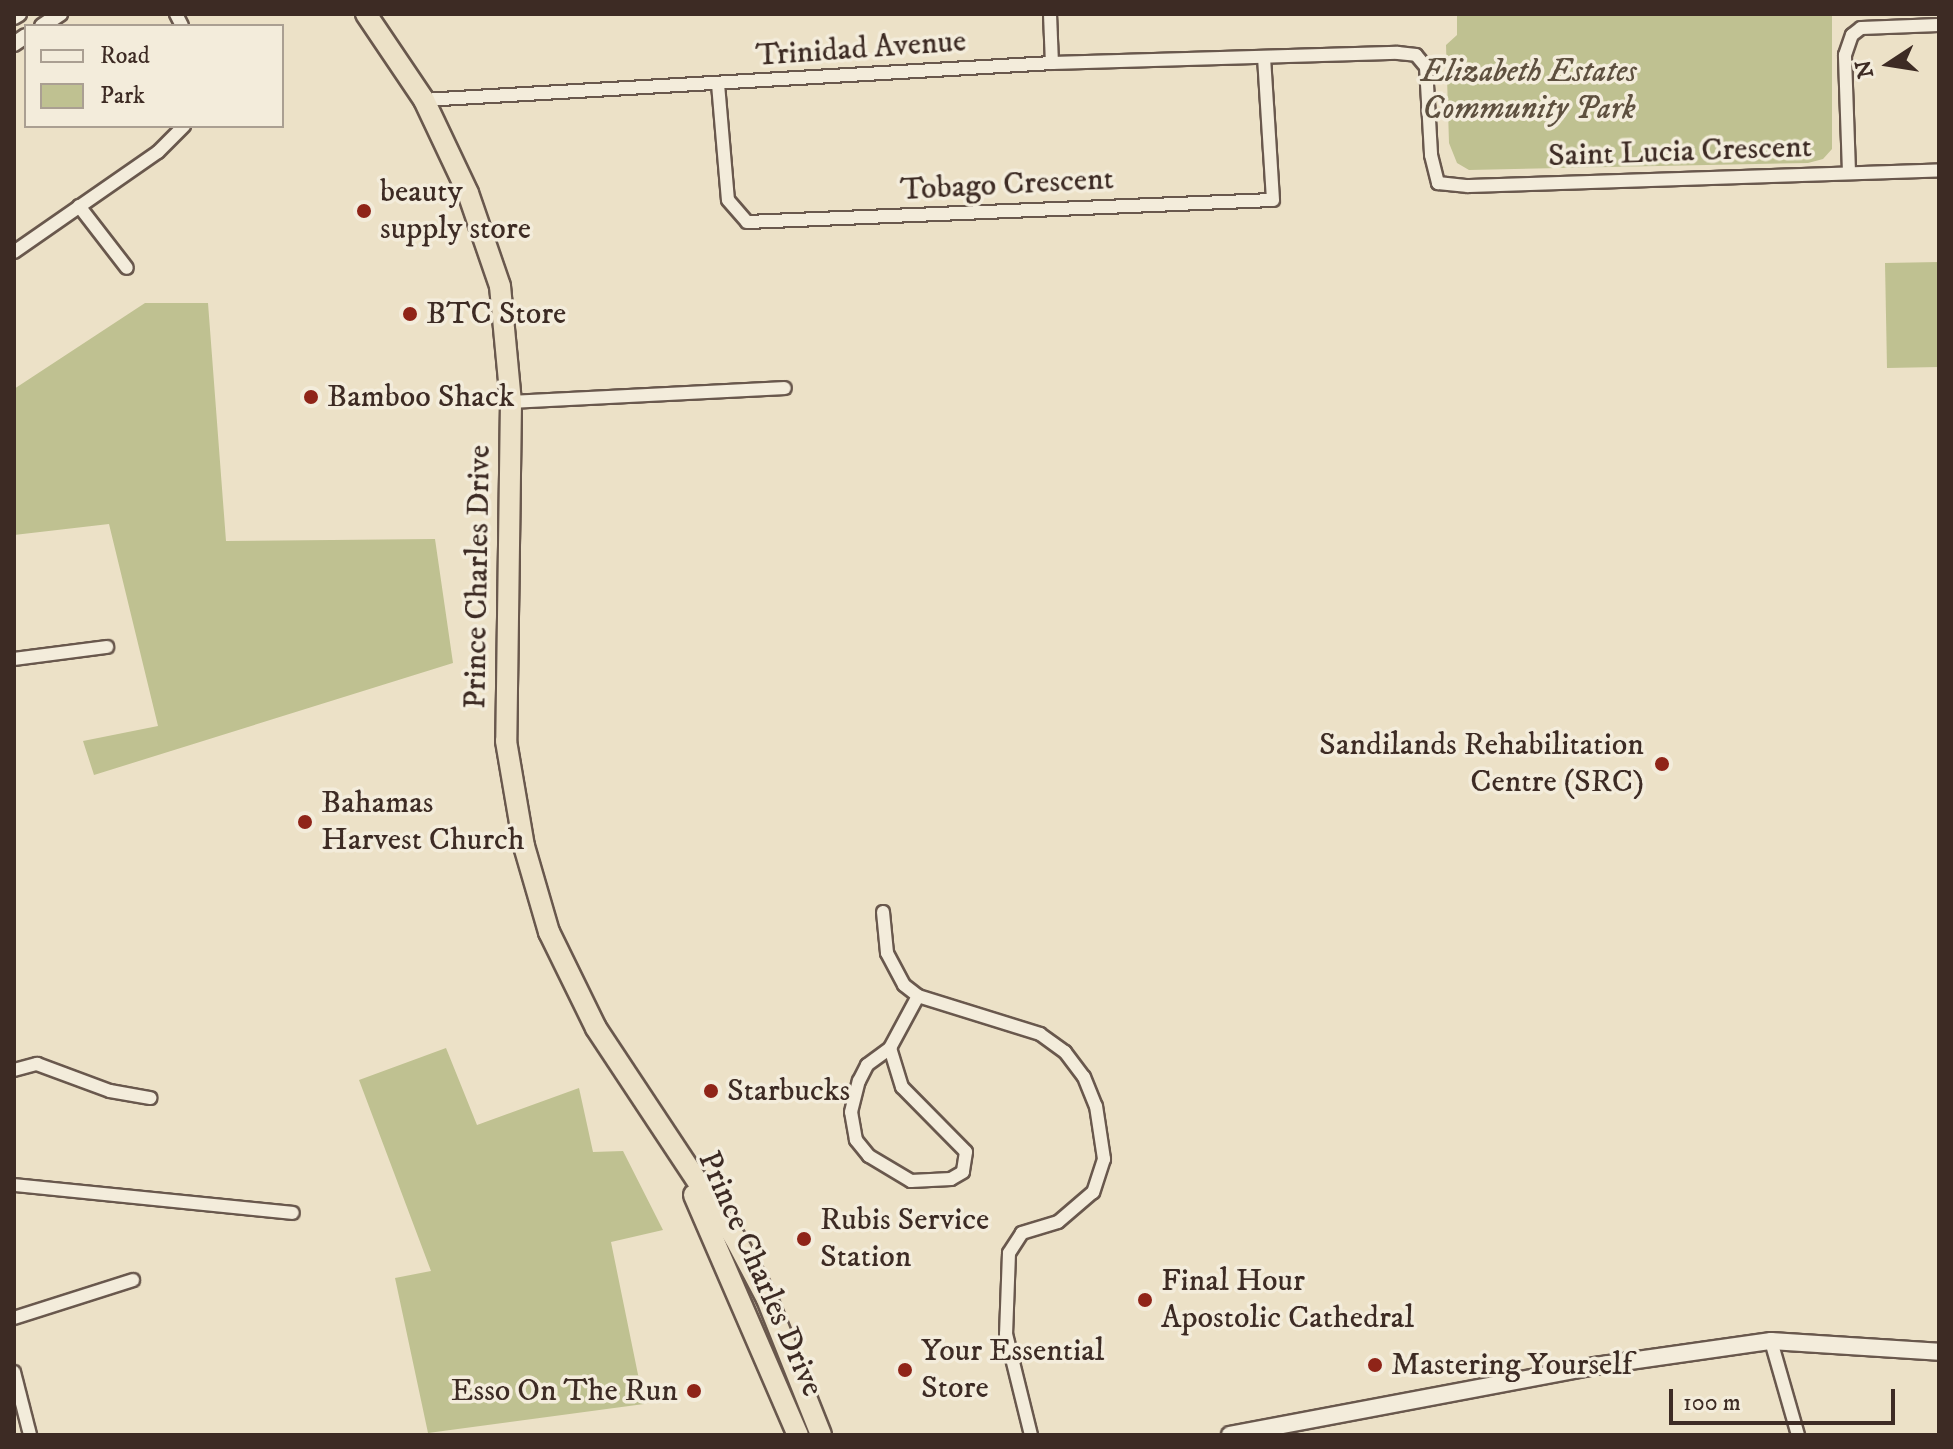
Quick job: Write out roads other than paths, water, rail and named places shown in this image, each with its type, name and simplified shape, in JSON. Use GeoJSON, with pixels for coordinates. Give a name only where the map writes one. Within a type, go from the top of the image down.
{"type":"FeatureCollection","features":[{"type":"Feature","properties":{"kind":"highway","name":"Prince Charles Drive"},"geometry":{"type":"LineString","coordinates":[[366,14],[424,100],[468,193],[500,286],[511,402],[506,741],[524,846],[564,968],[596,1028],[735,1238],[767,1299],[821,1435]]}},
{"type":"Feature","properties":{"kind":"highway","name":"Prince Charles Drive"},"geometry":{"type":"LineString","coordinates":[[667,1137],[798,1435]]}},
{"type":"Feature","properties":{"kind":"main road"},"geometry":{"type":"LineString","coordinates":[[1230,1435],[1595,1366],[1771,1341],[1939,1352]]}},
{"type":"Feature","properties":{"kind":"street"},"geometry":{"type":"LineString","coordinates":[[1050,14],[1052,63]]}},
{"type":"Feature","properties":{"kind":"street","name":"Saint Lucia Crescent"},"geometry":{"type":"LineString","coordinates":[[1398,53],[1416,55],[1426,67],[1431,155],[1438,183],[1468,186],[1849,172],[1845,55],[1852,35],[1861,28],[1939,25]]}},
{"type":"Feature","properties":{"kind":"street","name":"Trinidad Avenue"},"geometry":{"type":"LineString","coordinates":[[424,100],[1052,63],[1398,53]]}},
{"type":"Feature","properties":{"kind":"street","name":"Tobago Crescent"},"geometry":{"type":"LineString","coordinates":[[718,84],[728,200],[747,222],[1273,200],[1264,57]]}},
{"type":"Feature","properties":{"kind":"street"},"geometry":{"type":"LineString","coordinates":[[14,252],[158,152],[182,128]]}},
{"type":"Feature","properties":{"kind":"street"},"geometry":{"type":"LineString","coordinates":[[1849,172],[1939,170]]}},
{"type":"Feature","properties":{"kind":"street"},"geometry":{"type":"LineString","coordinates":[[79,206],[127,268]]}},
{"type":"Feature","properties":{"kind":"street"},"geometry":{"type":"LineString","coordinates":[[511,402],[785,388]]}},
{"type":"Feature","properties":{"kind":"street"},"geometry":{"type":"LineString","coordinates":[[14,659],[107,647]]}},
{"type":"Feature","properties":{"kind":"street"},"geometry":{"type":"LineString","coordinates":[[883,912],[893,970],[918,996],[1040,1034],[1075,1065],[1096,1106],[1104,1159],[1093,1192],[1058,1222],[1022,1233],[1009,1253],[1006,1334],[1031,1435]]}},
{"type":"Feature","properties":{"kind":"street"},"geometry":{"type":"LineString","coordinates":[[890,1048],[902,1087],[966,1152],[963,1172],[951,1179],[911,1181],[869,1156],[856,1140],[851,1112],[859,1081],[867,1065],[890,1048],[918,996]]}},
{"type":"Feature","properties":{"kind":"street"},"geometry":{"type":"LineString","coordinates":[[14,1070],[37,1064],[110,1091],[150,1098]]}},
{"type":"Feature","properties":{"kind":"street"},"geometry":{"type":"LineString","coordinates":[[14,1185],[293,1213]]}},
{"type":"Feature","properties":{"kind":"street"},"geometry":{"type":"LineString","coordinates":[[14,1318],[133,1280]]}},
{"type":"Feature","properties":{"kind":"street"},"geometry":{"type":"LineString","coordinates":[[1771,1341],[1798,1435]]}},
{"type":"Feature","properties":{"kind":"street"},"geometry":{"type":"LineString","coordinates":[[14,1372],[30,1435]]}},
{"type":"Feature","properties":{"kind":"place","name":"beauty supply store"},"geometry":{"type":"Point","coordinates":[364,211]}},
{"type":"Feature","properties":{"kind":"place","name":"BTC Store"},"geometry":{"type":"Point","coordinates":[410,314]}},
{"type":"Feature","properties":{"kind":"place","name":"Bamboo Shack"},"geometry":{"type":"Point","coordinates":[311,397]}},
{"type":"Feature","properties":{"kind":"place","name":"Sandilands Rehabilitation Centre (SRC)"},"geometry":{"type":"Point","coordinates":[1662,764]}},
{"type":"Feature","properties":{"kind":"place","name":"Bahamas Harvest Church"},"geometry":{"type":"Point","coordinates":[305,822]}},
{"type":"Feature","properties":{"kind":"place","name":"Starbucks"},"geometry":{"type":"Point","coordinates":[711,1091]}},
{"type":"Feature","properties":{"kind":"place","name":"Rubis Service Station"},"geometry":{"type":"Point","coordinates":[804,1239]}},
{"type":"Feature","properties":{"kind":"place","name":"Final Hour Apostolic Cathedral"},"geometry":{"type":"Point","coordinates":[1145,1300]}},
{"type":"Feature","properties":{"kind":"place","name":"Mastering Yourself"},"geometry":{"type":"Point","coordinates":[1375,1365]}},
{"type":"Feature","properties":{"kind":"place","name":"Your Essential Store"},"geometry":{"type":"Point","coordinates":[905,1370]}},
{"type":"Feature","properties":{"kind":"place","name":"Esso On The Run"},"geometry":{"type":"Point","coordinates":[694,1391]}},
{"type":"Feature","properties":{"kind":"park label","name":"Elizabeth Estates Community Park"},"geometry":{"type":"Point","coordinates":[1529,92]}}]}
